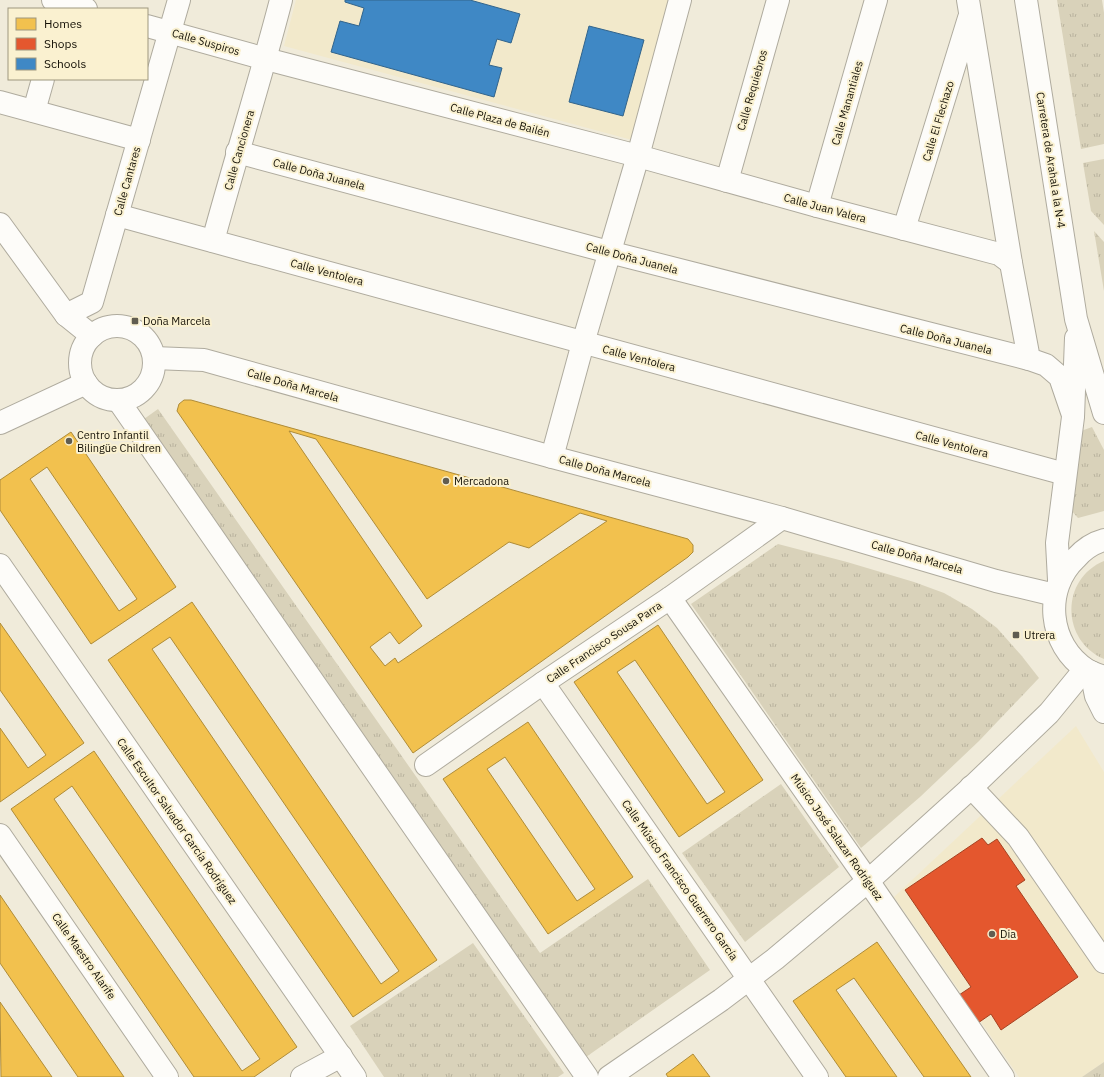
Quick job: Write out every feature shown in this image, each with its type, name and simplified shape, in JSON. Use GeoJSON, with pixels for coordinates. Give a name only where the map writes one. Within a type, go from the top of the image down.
{"type":"FeatureCollection","features":[{"type":"Feature","properties":{"kind":"street","name":"Calle Cantares"},"geometry":{"type":"LineString","coordinates":[[66,315],[92,302],[179,0]]}},
{"type":"Feature","properties":{"kind":"street"},"geometry":{"type":"LineString","coordinates":[[266,59],[281,0]]}},
{"type":"Feature","properties":{"kind":"street"},"geometry":{"type":"LineString","coordinates":[[552,457],[609,252],[638,156],[680,0]]}},
{"type":"Feature","properties":{"kind":"street","name":"Calle Requiebros"},"geometry":{"type":"LineString","coordinates":[[727,181],[778,0]]}},
{"type":"Feature","properties":{"kind":"street","name":"Calle Manantiales"},"geometry":{"type":"LineString","coordinates":[[817,206],[876,0]]}},
{"type":"Feature","properties":{"kind":"street","name":"Carretera de Arahal a la N-4"},"geometry":{"type":"LineString","coordinates":[[1026,0],[1076,319],[1104,413]]}},
{"type":"Feature","properties":{"kind":"street"},"geometry":{"type":"LineString","coordinates":[[60,4],[81,8]]}},
{"type":"Feature","properties":{"kind":"street"},"geometry":{"type":"LineString","coordinates":[[970,7],[1011,263],[1029,359]]}},
{"type":"Feature","properties":{"kind":"street","name":"Calle El Flechazo"},"geometry":{"type":"LineString","coordinates":[[904,229],[970,7]]}},
{"type":"Feature","properties":{"kind":"street","name":"Calle Suspiros"},"geometry":{"type":"LineString","coordinates":[[148,26],[266,59]]}},
{"type":"Feature","properties":{"kind":"street","name":"Calle Cancionera"},"geometry":{"type":"LineString","coordinates":[[213,241],[237,152],[266,59]]}},
{"type":"Feature","properties":{"kind":"street","name":"Calle Plaza de Bailén"},"geometry":{"type":"LineString","coordinates":[[266,59],[638,156]]}},
{"type":"Feature","properties":{"kind":"street"},"geometry":{"type":"LineString","coordinates":[[34,111],[43,80]]}},
{"type":"Feature","properties":{"kind":"street"},"geometry":{"type":"LineString","coordinates":[[0,102],[139,140]]}},
{"type":"Feature","properties":{"kind":"street","name":"Calle Doña Juanela"},"geometry":{"type":"LineString","coordinates":[[237,152],[609,252],[1029,359],[1046,365],[1060,377],[1073,417]]}},
{"type":"Feature","properties":{"kind":"street","name":"Calle Juan Valera"},"geometry":{"type":"LineString","coordinates":[[638,156],[817,206],[999,254],[1011,263]]}},
{"type":"Feature","properties":{"kind":"street","name":"Calle Ventolera"},"geometry":{"type":"LineString","coordinates":[[117,215],[1065,474]]}},
{"type":"Feature","properties":{"kind":"street"},"geometry":{"type":"LineString","coordinates":[[0,224],[66,315],[92,336]]}},
{"type":"Feature","properties":{"kind":"street","name":"Carretera de Arahal a la N-4"},"geometry":{"type":"LineString","coordinates":[[1076,319],[1073,417],[1057,543],[1057,587],[1054,616],[1059,636],[1070,655],[1094,673]]}},
{"type":"Feature","properties":{"kind":"street"},"geometry":{"type":"LineString","coordinates":[[112,326],[124,326],[135,330],[144,337],[151,346],[154,358],[154,370],[149,381],[141,391],[130,397],[118,400],[106,398],[94,392],[86,383],[81,371],[80,359],[84,346],[92,336],[101,329],[112,326]]}},
{"type":"Feature","properties":{"kind":"street","name":"Calle Doña Marcela"},"geometry":{"type":"LineString","coordinates":[[154,358],[204,360],[552,457],[782,518],[996,581],[1057,587]]}},
{"type":"Feature","properties":{"kind":"street"},"geometry":{"type":"LineString","coordinates":[[0,423],[86,383]]}},
{"type":"Feature","properties":{"kind":"street"},"geometry":{"type":"LineString","coordinates":[[118,400],[587,1077]]}},
{"type":"Feature","properties":{"kind":"street","name":"Calle Francisco Sousa Parra"},"geometry":{"type":"LineString","coordinates":[[426,765],[543,683],[670,598],[782,518]]}},
{"type":"Feature","properties":{"kind":"street"},"geometry":{"type":"LineString","coordinates":[[1057,587],[1070,564],[1083,550],[1104,540]]}},
{"type":"Feature","properties":{"kind":"street","name":"Calle Escultor Salvador García Rodríguez"},"geometry":{"type":"LineString","coordinates":[[0,565],[355,1077]]}},
{"type":"Feature","properties":{"kind":"street","name":"Músico José Salazar Rodríguez"},"geometry":{"type":"LineString","coordinates":[[670,598],[1003,1077]]}},
{"type":"Feature","properties":{"kind":"street"},"geometry":{"type":"LineString","coordinates":[[1094,673],[1096,696],[1104,712]]}},
{"type":"Feature","properties":{"kind":"street"},"geometry":{"type":"LineString","coordinates":[[609,1077],[721,1000],[774,959],[868,881],[971,788],[1049,712],[1094,673]]}},
{"type":"Feature","properties":{"kind":"street","name":"Calle Músico Francisco Guerrero García"},"geometry":{"type":"LineString","coordinates":[[543,683],[817,1077]]}},
{"type":"Feature","properties":{"kind":"street"},"geometry":{"type":"LineString","coordinates":[[971,788],[1018,837],[1104,962]]}},
{"type":"Feature","properties":{"kind":"street","name":"Calle Maestro Alarife"},"geometry":{"type":"LineString","coordinates":[[0,836],[167,1077]]}},
{"type":"Feature","properties":{"kind":"street"},"geometry":{"type":"LineString","coordinates":[[302,1077],[341,1056]]}},
{"type":"Feature","properties":{"kind":"shaded area"},"geometry":{"type":"Polygon","coordinates":[[[296,0],[672,0],[632,140],[284,46],[296,0]]]}},
{"type":"Feature","properties":{"kind":"shaded area"},"geometry":{"type":"Polygon","coordinates":[[[1076,726],[1104,772],[1104,1062],[1082,1077],[1019,1077],[894,897],[1076,726]]]}},
{"type":"Feature","properties":{"kind":"green space"},"geometry":{"type":"Polygon","coordinates":[[[1057,0],[1102,0],[1104,13],[1104,144],[1081,149],[1057,0]]]}},
{"type":"Feature","properties":{"kind":"green space"},"geometry":{"type":"Polygon","coordinates":[[[1104,159],[1104,225],[1091,211],[1083,163],[1104,159]]]}},
{"type":"Feature","properties":{"kind":"green space"},"geometry":{"type":"Polygon","coordinates":[[[1094,231],[1104,242],[1104,291],[1094,231]]]}},
{"type":"Feature","properties":{"kind":"green space"},"geometry":{"type":"Polygon","coordinates":[[[158,409],[540,953],[648,879],[710,970],[586,1057],[144,419],[158,409]]]}},
{"type":"Feature","properties":{"kind":"green space"},"geometry":{"type":"Polygon","coordinates":[[[1092,427],[1104,450],[1104,511],[1078,518],[1071,510],[1081,431],[1092,427]]]}},
{"type":"Feature","properties":{"kind":"green space"},"geometry":{"type":"Polygon","coordinates":[[[778,544],[847,562],[914,582],[944,593],[972,609],[997,628],[1039,678],[979,741],[920,797],[861,848],[691,604],[778,544]]]}},
{"type":"Feature","properties":{"kind":"green space"},"geometry":{"type":"Polygon","coordinates":[[[1104,561],[1104,659],[1090,650],[1080,639],[1074,625],[1071,610],[1073,595],[1079,581],[1090,570],[1104,561]]]}},
{"type":"Feature","properties":{"kind":"green space"},"geometry":{"type":"Polygon","coordinates":[[[781,784],[839,867],[745,942],[682,853],[781,784]]]}},
{"type":"Feature","properties":{"kind":"green space"},"geometry":{"type":"Polygon","coordinates":[[[473,943],[564,1073],[558,1077],[384,1077],[350,1026],[473,943]]]}},
{"type":"Feature","properties":{"kind":"green space"},"geometry":{"type":"Polygon","coordinates":[[[1104,1062],[1104,1077],[1082,1077],[1104,1062]]]}},
{"type":"Feature","properties":{"kind":"building: Homes"},"geometry":{"type":"Polygon","coordinates":[[[184,400],[191,400],[688,539],[693,545],[693,552],[413,753],[177,411],[179,404],[184,400]],[[289,431],[422,626],[399,644],[390,632],[370,647],[385,666],[395,658],[398,663],[607,521],[580,513],[529,548],[509,542],[427,599],[316,439],[289,431]]]}},
{"type":"Feature","properties":{"kind":"building: Homes"},"geometry":{"type":"Polygon","coordinates":[[[71,432],[176,587],[91,644],[0,510],[0,480],[71,432]],[[47,467],[30,479],[119,611],[137,599],[47,467]]]}},
{"type":"Feature","properties":{"kind":"building: Homes"},"geometry":{"type":"Polygon","coordinates":[[[192,602],[437,960],[353,1017],[108,660],[192,602]],[[170,637],[152,649],[381,984],[399,971],[170,637]]]}},
{"type":"Feature","properties":{"kind":"building: Homes"},"geometry":{"type":"Polygon","coordinates":[[[0,623],[84,743],[0,802],[0,728],[28,768],[46,755],[0,690],[0,623]]]}},
{"type":"Feature","properties":{"kind":"building: Homes"},"geometry":{"type":"Polygon","coordinates":[[[658,625],[763,780],[679,837],[574,682],[658,625]],[[635,660],[617,672],[707,804],[725,792],[635,660]]]}},
{"type":"Feature","properties":{"kind":"building: Homes"},"geometry":{"type":"Polygon","coordinates":[[[528,722],[633,877],[548,934],[443,779],[528,722]],[[505,757],[487,769],[577,901],[595,889],[505,757]]]}},
{"type":"Feature","properties":{"kind":"building: Homes"},"geometry":{"type":"Polygon","coordinates":[[[94,751],[297,1047],[254,1077],[194,1077],[11,809],[94,751]],[[72,786],[54,799],[242,1071],[260,1059],[72,786]]]}},
{"type":"Feature","properties":{"kind":"building: Homes"},"geometry":{"type":"Polygon","coordinates":[[[0,895],[124,1077],[78,1077],[0,963],[0,895]]]}},
{"type":"Feature","properties":{"kind":"building: Homes"},"geometry":{"type":"Polygon","coordinates":[[[877,942],[971,1077],[924,1077],[854,978],[836,990],[897,1077],[846,1077],[793,1001],[877,942]]]}},
{"type":"Feature","properties":{"kind":"building: Homes"},"geometry":{"type":"Polygon","coordinates":[[[0,1002],[52,1077],[1,1077],[0,1002]]]}},
{"type":"Feature","properties":{"kind":"building: Homes"},"geometry":{"type":"Polygon","coordinates":[[[693,1054],[710,1077],[668,1077],[666,1074],[693,1054]]]}},
{"type":"Feature","properties":{"kind":"building: Shops","name":"Dia"},"geometry":{"type":"Polygon","coordinates":[[[982,838],[988,845],[997,839],[1025,880],[1016,886],[1078,977],[1001,1030],[991,1014],[978,1023],[959,995],[971,987],[905,890],[982,838]]]}},
{"type":"Feature","properties":{"kind":"building: Schools"},"geometry":{"type":"Polygon","coordinates":[[[345,0],[470,0],[520,14],[511,43],[497,39],[489,65],[502,68],[494,97],[331,52],[340,21],[359,26],[364,8],[345,2],[345,0]]]}},
{"type":"Feature","properties":{"kind":"building: Schools"},"geometry":{"type":"Polygon","coordinates":[[[589,26],[644,40],[623,116],[569,102],[589,26]]]}},
{"type":"Feature","properties":{"kind":"place","name":"Doña Marcela"},"geometry":{"type":"Point","coordinates":[135,321]}},
{"type":"Feature","properties":{"kind":"place","name":"Centro Infantil Bilingüe Children"},"geometry":{"type":"Point","coordinates":[69,441]}},
{"type":"Feature","properties":{"kind":"place","name":"Mercadona"},"geometry":{"type":"Point","coordinates":[446,481]}},
{"type":"Feature","properties":{"kind":"place","name":"Utrera"},"geometry":{"type":"Point","coordinates":[1016,635]}},
{"type":"Feature","properties":{"kind":"place","name":"Dia"},"geometry":{"type":"Point","coordinates":[992,934]}}]}
